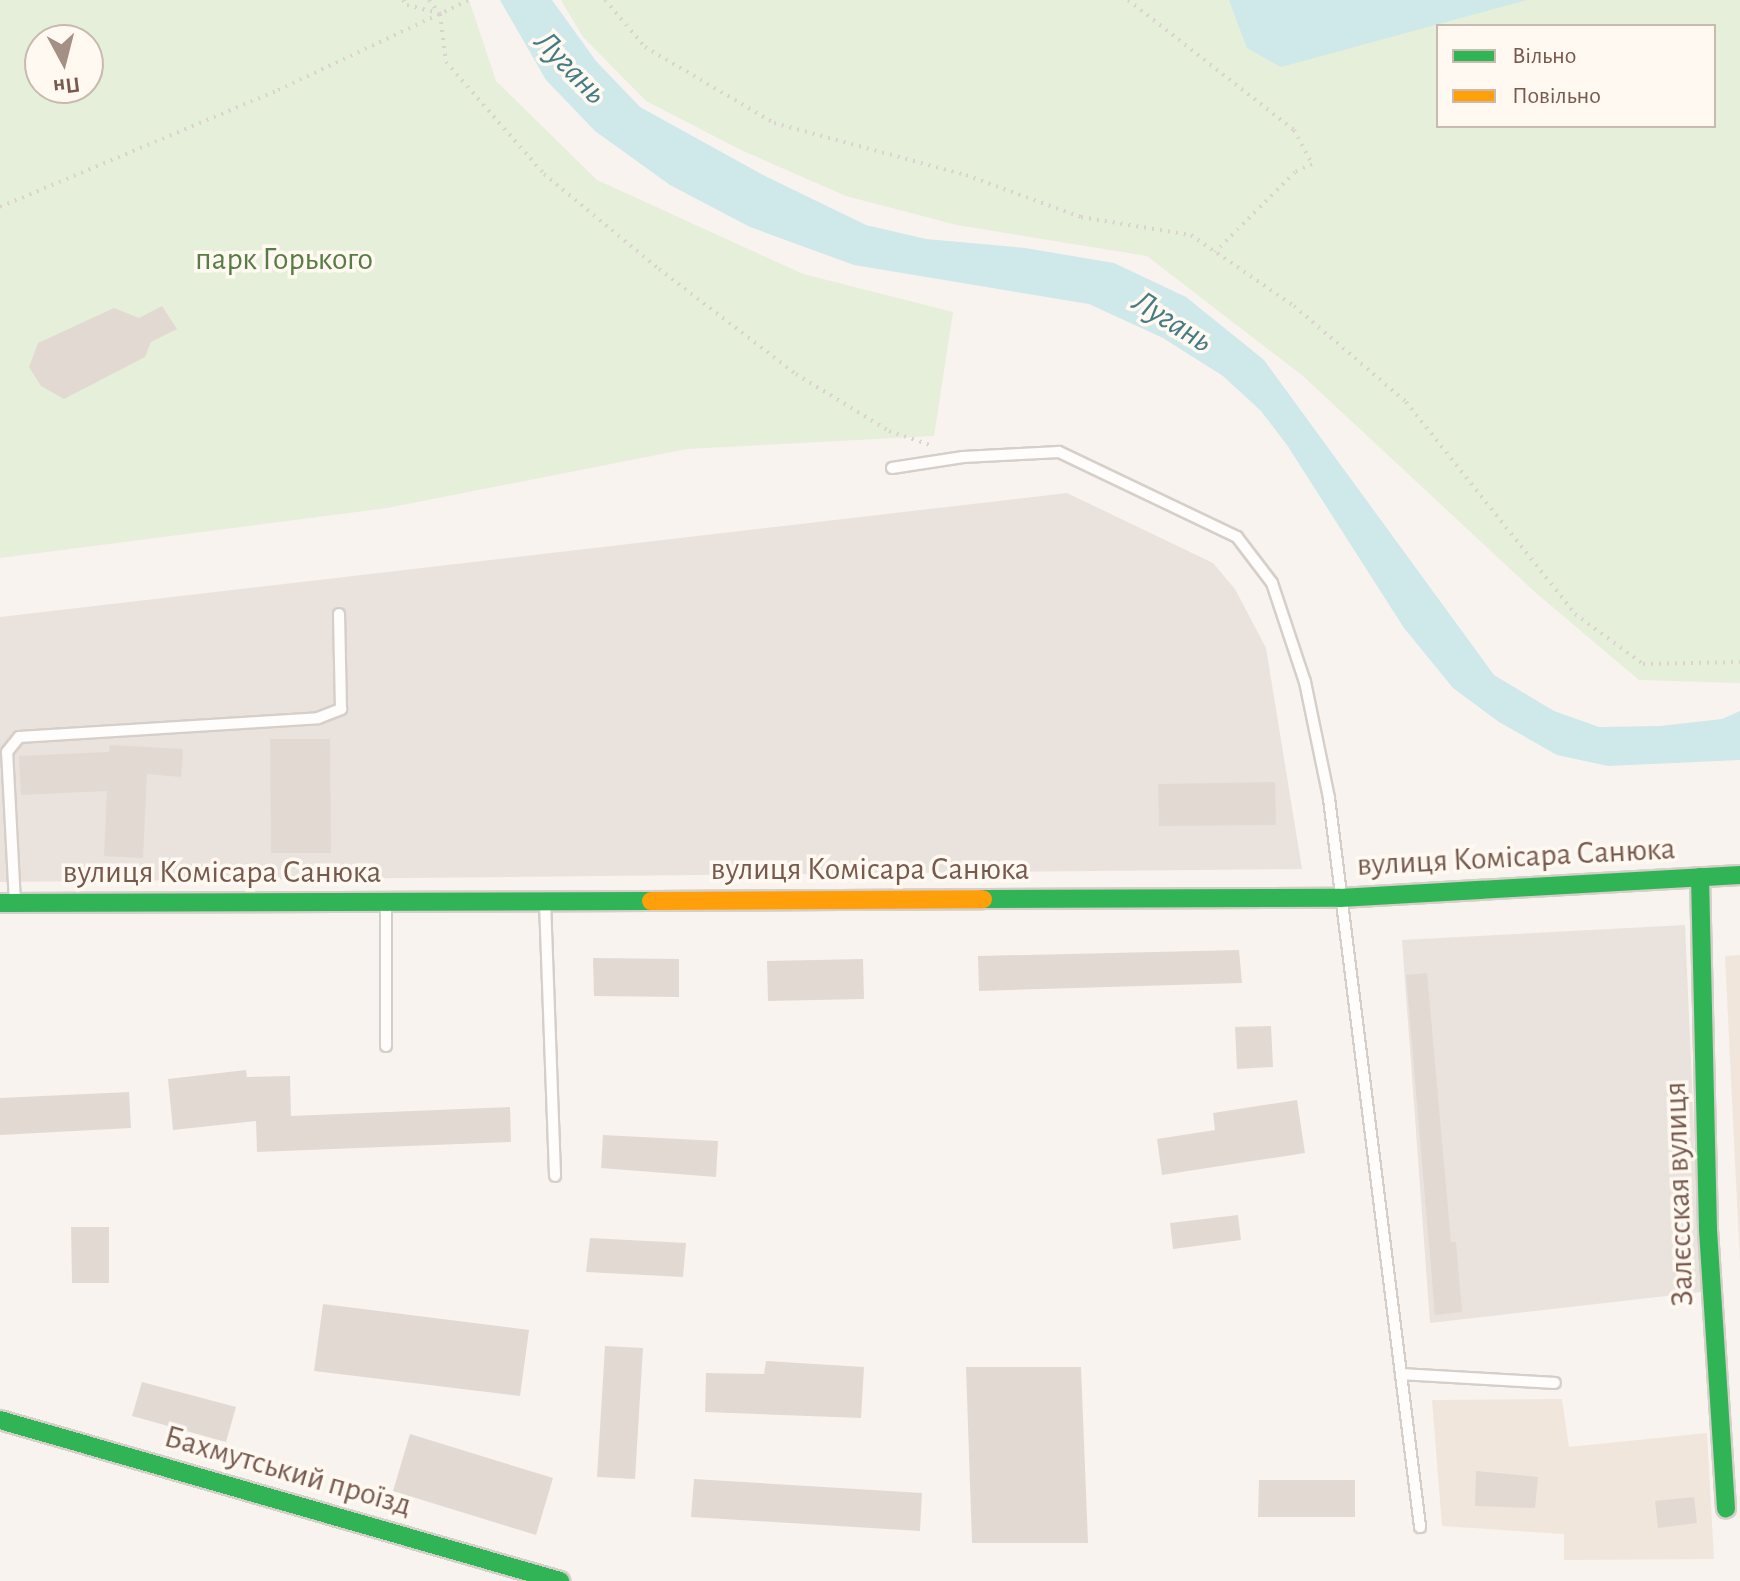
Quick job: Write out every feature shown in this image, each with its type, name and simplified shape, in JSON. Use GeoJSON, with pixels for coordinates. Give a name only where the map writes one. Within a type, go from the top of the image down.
{"type":"FeatureCollection","features":[{"type":"Feature","properties":{"kind":"street","name":"вулиця Комісара Санюка"},"geometry":{"type":"LineString","coordinates":[[8,903],[1340,898],[1740,875]]}},
{"type":"Feature","properties":{"kind":"street","name":"Залєсская вулиця"},"geometry":{"type":"LineString","coordinates":[[1700,877],[1708,1230],[1726,1508]]}},
{"type":"Feature","properties":{"kind":"street","name":"Бахмутський проїзд"},"geometry":{"type":"LineString","coordinates":[[0,1420],[560,1581]]}},
{"type":"Feature","properties":{"kind":"lane"},"geometry":{"type":"LineString","coordinates":[[892,468],[963,457],[1059,452],[1237,537],[1272,583],[1305,682],[1329,798],[1420,1527]]}},
{"type":"Feature","properties":{"kind":"lane"},"geometry":{"type":"LineString","coordinates":[[8,903],[7,752],[19,737],[318,718],[341,709],[339,614]]}},
{"type":"Feature","properties":{"kind":"lane"},"geometry":{"type":"LineString","coordinates":[[545,900],[555,1176]]}},
{"type":"Feature","properties":{"kind":"lane"},"geometry":{"type":"LineString","coordinates":[[386,901],[386,1046]]}},
{"type":"Feature","properties":{"kind":"lane"},"geometry":{"type":"LineString","coordinates":[[1401,1374],[1555,1383]]}},
{"type":"Feature","properties":{"kind":"path"},"geometry":{"type":"LineString","coordinates":[[403,0],[407,5],[440,14]]}},
{"type":"Feature","properties":{"kind":"path"},"geometry":{"type":"LineString","coordinates":[[429,0],[440,14],[446,62],[544,174],[659,269],[796,374],[889,431],[963,457]]}},
{"type":"Feature","properties":{"kind":"path"},"geometry":{"type":"LineString","coordinates":[[0,207],[278,90],[469,0]]}},
{"type":"Feature","properties":{"kind":"path"},"geometry":{"type":"LineString","coordinates":[[605,0],[645,47],[774,123],[966,175],[1081,217],[1191,235],[1294,306],[1406,402],[1575,614],[1643,664],[1740,662]]}},
{"type":"Feature","properties":{"kind":"path"},"geometry":{"type":"LineString","coordinates":[[1128,0],[1294,130],[1312,164],[1295,172],[1215,252]]}},
{"type":"Feature","properties":{"kind":"shaded area"},"geometry":{"type":"Polygon","coordinates":[[[1067,493],[1213,563],[1235,589],[1266,648],[1302,869],[0,882],[0,617],[1067,493]]]}},
{"type":"Feature","properties":{"kind":"shaded area"},"geometry":{"type":"Polygon","coordinates":[[[1685,925],[1701,1292],[1430,1323],[1402,940],[1685,925]]]}},
{"type":"Feature","properties":{"kind":"shaded area"},"geometry":{"type":"Polygon","coordinates":[[[1740,955],[1740,1264],[1725,956],[1740,955]]]}},
{"type":"Feature","properties":{"kind":"shaded area"},"geometry":{"type":"Polygon","coordinates":[[[1562,1399],[1569,1447],[1707,1433],[1714,1559],[1564,1560],[1564,1534],[1442,1526],[1432,1400],[1562,1399]]]}},
{"type":"Feature","properties":{"kind":"green space","name":"парк Горького"},"geometry":{"type":"Polygon","coordinates":[[[0,0],[469,0],[496,81],[597,180],[803,274],[953,312],[934,436],[687,449],[387,508],[0,558],[0,0]]]}},
{"type":"Feature","properties":{"kind":"green space"},"geometry":{"type":"Polygon","coordinates":[[[561,0],[1740,0],[1740,683],[1639,680],[1536,593],[1303,376],[1147,256],[957,225],[846,196],[741,150],[646,101],[583,37],[561,0]]]}},
{"type":"Feature","properties":{"kind":"water","name":"Лугань"},"geometry":{"type":"Polygon","coordinates":[[[500,0],[552,0],[596,61],[640,107],[765,176],[866,225],[926,239],[1025,248],[1114,263],[1186,297],[1264,360],[1494,675],[1554,711],[1599,727],[1660,726],[1722,719],[1740,711],[1740,760],[1608,766],[1557,755],[1499,722],[1453,688],[1404,628],[1287,445],[1261,411],[1223,376],[1163,338],[1089,304],[854,265],[750,227],[670,185],[595,131],[546,80],[500,0]]]}},
{"type":"Feature","properties":{"kind":"water"},"geometry":{"type":"Polygon","coordinates":[[[1229,0],[1527,0],[1281,67],[1247,48],[1229,0]]]}},
{"type":"Feature","properties":{"kind":"building"},"geometry":{"type":"Polygon","coordinates":[[[162,306],[177,329],[151,342],[145,357],[64,399],[41,386],[29,367],[38,343],[114,308],[139,318],[162,306]]]}},
{"type":"Feature","properties":{"kind":"building"},"geometry":{"type":"Polygon","coordinates":[[[270,739],[330,739],[331,853],[271,853],[270,739]]]}},
{"type":"Feature","properties":{"kind":"building"},"geometry":{"type":"Polygon","coordinates":[[[110,745],[183,749],[181,777],[147,774],[143,858],[104,856],[107,791],[21,795],[19,756],[109,752],[110,745]]]}},
{"type":"Feature","properties":{"kind":"building"},"geometry":{"type":"Polygon","coordinates":[[[1275,782],[1276,825],[1159,826],[1158,784],[1275,782]]]}},
{"type":"Feature","properties":{"kind":"building"},"geometry":{"type":"Polygon","coordinates":[[[1239,950],[1242,983],[979,991],[978,956],[1239,950]]]}},
{"type":"Feature","properties":{"kind":"building"},"geometry":{"type":"Polygon","coordinates":[[[593,958],[679,959],[679,997],[594,996],[593,958]]]}},
{"type":"Feature","properties":{"kind":"building"},"geometry":{"type":"Polygon","coordinates":[[[863,959],[864,999],[768,1001],[767,961],[863,959]]]}},
{"type":"Feature","properties":{"kind":"building"},"geometry":{"type":"Polygon","coordinates":[[[1427,973],[1451,1242],[1456,1242],[1462,1312],[1435,1315],[1406,975],[1427,973]]]}},
{"type":"Feature","properties":{"kind":"building"},"geometry":{"type":"Polygon","coordinates":[[[1271,1026],[1273,1067],[1237,1069],[1235,1027],[1271,1026]]]}},
{"type":"Feature","properties":{"kind":"building"},"geometry":{"type":"Polygon","coordinates":[[[246,1070],[247,1077],[290,1076],[291,1116],[510,1107],[511,1142],[257,1152],[256,1121],[173,1130],[168,1079],[246,1070]]]}},
{"type":"Feature","properties":{"kind":"building"},"geometry":{"type":"Polygon","coordinates":[[[129,1092],[131,1128],[0,1135],[0,1098],[129,1092]]]}},
{"type":"Feature","properties":{"kind":"building"},"geometry":{"type":"Polygon","coordinates":[[[1297,1100],[1305,1153],[1162,1175],[1157,1139],[1215,1130],[1213,1113],[1297,1100]]]}},
{"type":"Feature","properties":{"kind":"building"},"geometry":{"type":"Polygon","coordinates":[[[603,1135],[718,1141],[716,1177],[601,1168],[603,1135]]]}},
{"type":"Feature","properties":{"kind":"building"},"geometry":{"type":"Polygon","coordinates":[[[1238,1215],[1241,1240],[1173,1249],[1170,1223],[1238,1215]]]}},
{"type":"Feature","properties":{"kind":"building"},"geometry":{"type":"Polygon","coordinates":[[[71,1227],[109,1227],[109,1283],[72,1283],[71,1227]]]}},
{"type":"Feature","properties":{"kind":"building"},"geometry":{"type":"Polygon","coordinates":[[[590,1238],[686,1243],[683,1277],[586,1272],[590,1238]]]}},
{"type":"Feature","properties":{"kind":"building"},"geometry":{"type":"Polygon","coordinates":[[[323,1304],[529,1330],[520,1396],[314,1371],[323,1304]]]}},
{"type":"Feature","properties":{"kind":"building"},"geometry":{"type":"Polygon","coordinates":[[[605,1346],[643,1348],[635,1479],[597,1477],[605,1346]]]}},
{"type":"Feature","properties":{"kind":"building"},"geometry":{"type":"Polygon","coordinates":[[[766,1361],[864,1367],[861,1418],[705,1412],[706,1373],[764,1374],[766,1361]]]}},
{"type":"Feature","properties":{"kind":"building"},"geometry":{"type":"Polygon","coordinates":[[[966,1367],[1081,1367],[1088,1543],[972,1543],[966,1367]]]}},
{"type":"Feature","properties":{"kind":"building"},"geometry":{"type":"Polygon","coordinates":[[[142,1382],[236,1407],[226,1442],[132,1416],[142,1382]]]}},
{"type":"Feature","properties":{"kind":"building"},"geometry":{"type":"Polygon","coordinates":[[[410,1434],[553,1478],[536,1535],[393,1491],[410,1434]]]}},
{"type":"Feature","properties":{"kind":"building"},"geometry":{"type":"Polygon","coordinates":[[[1476,1471],[1538,1477],[1535,1508],[1475,1506],[1476,1471]]]}},
{"type":"Feature","properties":{"kind":"building"},"geometry":{"type":"Polygon","coordinates":[[[694,1479],[922,1493],[920,1531],[691,1517],[694,1479]]]}},
{"type":"Feature","properties":{"kind":"building"},"geometry":{"type":"Polygon","coordinates":[[[1259,1480],[1355,1480],[1355,1517],[1258,1517],[1259,1480]]]}},
{"type":"Feature","properties":{"kind":"building"},"geometry":{"type":"Polygon","coordinates":[[[1694,1497],[1697,1523],[1658,1528],[1655,1501],[1694,1497]]]}},
{"type":"Feature","properties":{"kind":"traffic: fast"},"geometry":{"type":"LineString","coordinates":[[983,899],[1340,898],[1740,875]]}},
{"type":"Feature","properties":{"kind":"traffic: fast"},"geometry":{"type":"LineString","coordinates":[[1700,877],[1708,1230],[1726,1508]]}},
{"type":"Feature","properties":{"kind":"traffic: fast"},"geometry":{"type":"LineString","coordinates":[[0,903],[651,901]]}},
{"type":"Feature","properties":{"kind":"traffic: fast"},"geometry":{"type":"LineString","coordinates":[[0,1420],[560,1581]]}},
{"type":"Feature","properties":{"kind":"traffic: slow"},"geometry":{"type":"LineString","coordinates":[[651,901],[983,899]]}}]}
